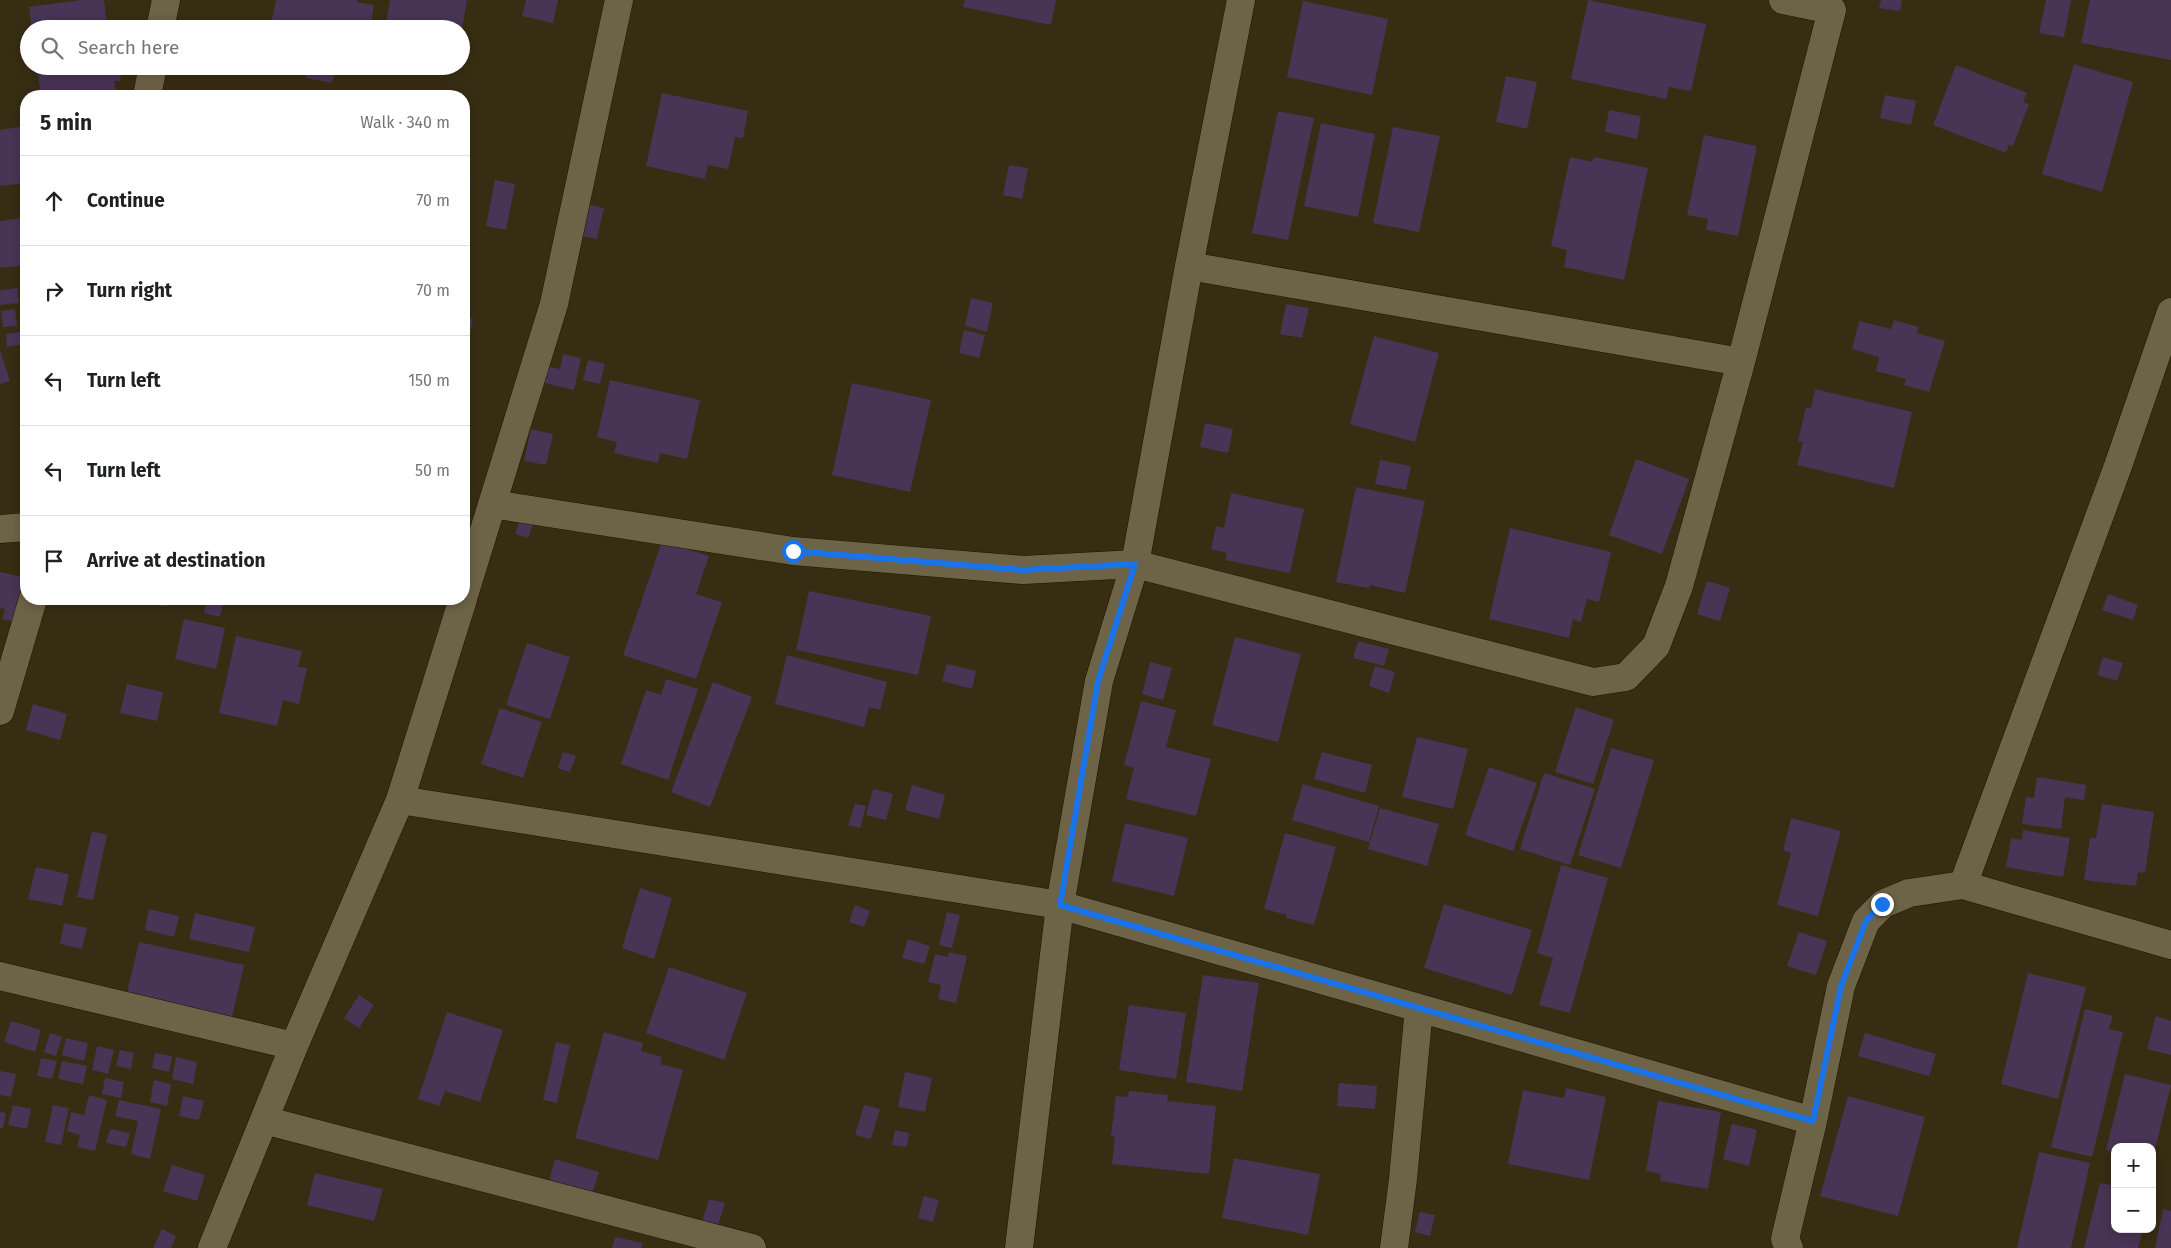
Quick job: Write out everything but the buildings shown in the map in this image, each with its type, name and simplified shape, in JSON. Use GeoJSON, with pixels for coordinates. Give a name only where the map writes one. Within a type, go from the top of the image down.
{"type":"FeatureCollection","features":[{"type":"Feature","properties":{"kind":"street"},"geometry":{"type":"LineString","coordinates":[[162,20],[166,0]]}},
{"type":"Feature","properties":{"kind":"street"},"geometry":{"type":"LineString","coordinates":[[470,576],[554,304],[620,0]]}},
{"type":"Feature","properties":{"kind":"street"},"geometry":{"type":"LineString","coordinates":[[1019,1248],[1060,905],[1098,681],[1135,564],[1189,266],[1241,0]]}},
{"type":"Feature","properties":{"kind":"street"},"geometry":{"type":"LineString","coordinates":[[492,504],[793,551],[1023,570],[1135,564],[1593,682],[1626,677],[1656,646],[1679,586],[1742,362],[1832,10],[1783,0]]}},
{"type":"Feature","properties":{"kind":"street"},"geometry":{"type":"LineString","coordinates":[[147,90],[151,75]]}},
{"type":"Feature","properties":{"kind":"street"},"geometry":{"type":"LineString","coordinates":[[1189,266],[1742,362]]}},
{"type":"Feature","properties":{"kind":"street"},"geometry":{"type":"LineString","coordinates":[[1963,885],[2118,466],[2171,312]]}},
{"type":"Feature","properties":{"kind":"street"},"geometry":{"type":"LineString","coordinates":[[0,529],[20,527]]}},
{"type":"Feature","properties":{"kind":"street"},"geometry":{"type":"LineString","coordinates":[[0,711],[31,605]]}},
{"type":"Feature","properties":{"kind":"street"},"geometry":{"type":"LineString","coordinates":[[212,1248],[294,1046],[400,800],[461,605]]}},
{"type":"Feature","properties":{"kind":"street"},"geometry":{"type":"LineString","coordinates":[[400,800],[1060,905],[1813,1121]]}},
{"type":"Feature","properties":{"kind":"street"},"geometry":{"type":"LineString","coordinates":[[1789,1248],[1785,1239],[1813,1121],[1841,986],[1866,921],[1882,904],[1910,893],[1963,885],[2171,945]]}},
{"type":"Feature","properties":{"kind":"street"},"geometry":{"type":"LineString","coordinates":[[0,976],[294,1046]]}},
{"type":"Feature","properties":{"kind":"street"},"geometry":{"type":"LineString","coordinates":[[1394,1248],[1420,1008]]}},
{"type":"Feature","properties":{"kind":"street"},"geometry":{"type":"LineString","coordinates":[[264,1120],[752,1248]]}},
{"type":"Feature","properties":{"kind":"route"},"geometry":{"type":"LineString","coordinates":[[793,551],[1023,570],[1135,564],[1098,681],[1060,905],[1813,1121],[1841,986],[1866,921],[1882,904]]}}]}
